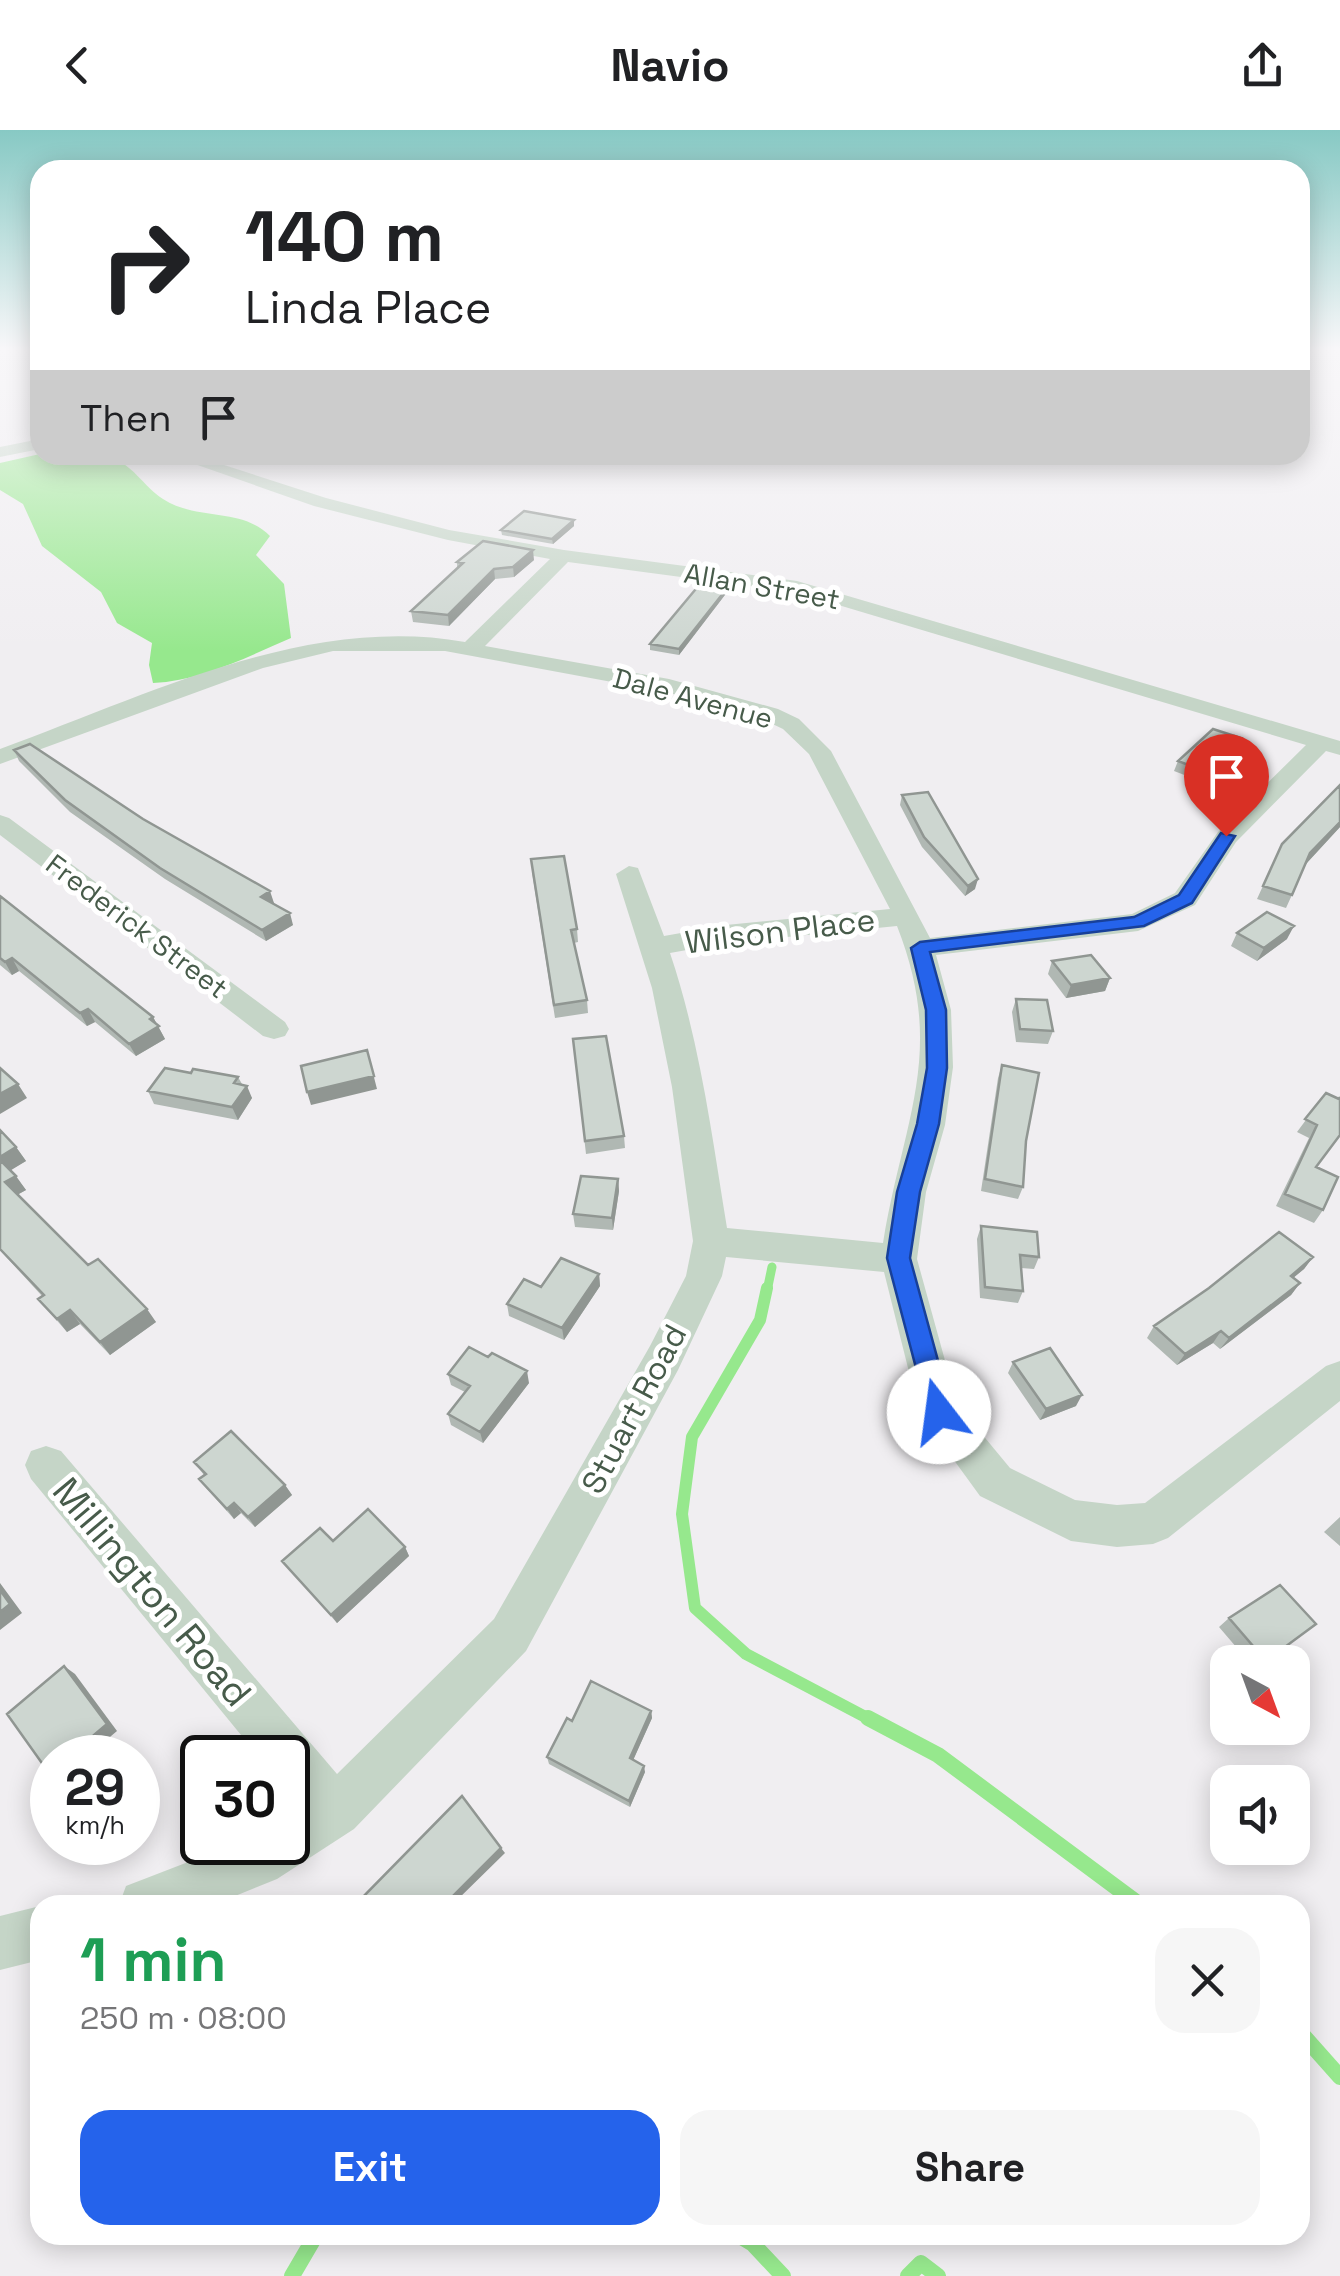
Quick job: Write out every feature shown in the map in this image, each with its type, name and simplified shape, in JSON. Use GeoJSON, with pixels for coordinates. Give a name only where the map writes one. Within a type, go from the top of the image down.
{"type":"FeatureCollection","features":[{"type":"Feature","properties":{"kind":"street","name":"Allan Street"},"geometry":{"type":"LineString","coordinates":[[207,465],[414,528],[564,556],[797,587],[1330,746]]}},
{"type":"Feature","properties":{"kind":"street"},"geometry":{"type":"LineString","coordinates":[[470,649],[564,556]]}},
{"type":"Feature","properties":{"kind":"street","name":"Dale Avenue"},"geometry":{"type":"LineString","coordinates":[[0,756],[256,663],[300,652],[385,643],[470,649],[669,686],[770,714],[791,724],[819,751],[920,948],[936,1010],[937,1068],[898,1258],[939,1412],[995,1482],[1071,1520],[1117,1526],[1153,1522],[1340,1378]]}},
{"type":"Feature","properties":{"kind":"street"},"geometry":{"type":"LineString","coordinates":[[920,948],[1138,922],[1163,913],[1186,899],[1226,836],[1330,746]]}},
{"type":"Feature","properties":{"kind":"street","name":"Frederick Street"},"geometry":{"type":"LineString","coordinates":[[0,823],[274,1029]]}},
{"type":"Feature","properties":{"kind":"street","name":"Stuart Road"},"geometry":{"type":"LineString","coordinates":[[310,1827],[336,1811],[510,1635],[664,1358],[704,1276],[711,1242],[688,1087],[667,988],[629,874]]}},
{"type":"Feature","properties":{"kind":"street","name":"Wilson Place"},"geometry":{"type":"LineString","coordinates":[[654,947],[726,934],[906,916]]}},
{"type":"Feature","properties":{"kind":"street"},"geometry":{"type":"LineString","coordinates":[[711,1242],[898,1258]]}},
{"type":"Feature","properties":{"kind":"street","name":"Millington Road"},"geometry":{"type":"LineString","coordinates":[[46,1466],[336,1811]]}},
{"type":"Feature","properties":{"kind":"street","name":"Stuart Road"},"geometry":{"type":"LineString","coordinates":[[170,1895],[246,1865]]}},
{"type":"Feature","properties":{"kind":"street"},"geometry":{"type":"LineString","coordinates":[[0,1943],[30,1936]]}},
{"type":"Feature","properties":{"kind":"shaded area"},"geometry":{"type":"Polygon","coordinates":[[[30,456],[30,465],[125,465],[156,494],[176,506],[233,517],[259,527],[270,536],[256,555],[284,584],[291,638],[206,673],[153,683],[149,665],[152,643],[117,623],[101,592],[42,546],[23,504],[0,490],[0,463],[30,456]]]}},
{"type":"Feature","properties":{"kind":"building"},"geometry":{"type":"Polygon","coordinates":[[[524,511],[574,520],[552,539],[501,530],[524,511]]]}},
{"type":"Feature","properties":{"kind":"building"},"geometry":{"type":"Polygon","coordinates":[[[483,541],[533,550],[513,567],[494,569],[448,615],[411,611],[463,563],[457,562],[483,541]]]}},
{"type":"Feature","properties":{"kind":"building"},"geometry":{"type":"Polygon","coordinates":[[[705,578],[732,582],[679,649],[650,644],[705,578]]]}},
{"type":"Feature","properties":{"kind":"building"},"geometry":{"type":"Polygon","coordinates":[[[1213,729],[1241,738],[1204,771],[1178,761],[1213,729]]]}},
{"type":"Feature","properties":{"kind":"building"},"geometry":{"type":"Polygon","coordinates":[[[30,744],[143,819],[270,891],[261,897],[290,913],[262,930],[160,868],[65,800],[14,750],[30,744]]]}},
{"type":"Feature","properties":{"kind":"building"},"geometry":{"type":"Polygon","coordinates":[[[1340,785],[1340,822],[1310,853],[1292,895],[1263,886],[1282,844],[1340,785]]]}},
{"type":"Feature","properties":{"kind":"building"},"geometry":{"type":"Polygon","coordinates":[[[928,792],[978,879],[968,886],[924,837],[902,795],[928,792]]]}},
{"type":"Feature","properties":{"kind":"building"},"geometry":{"type":"Polygon","coordinates":[[[564,856],[577,929],[571,930],[587,1000],[554,1005],[531,859],[564,856]]]}},
{"type":"Feature","properties":{"kind":"building"},"geometry":{"type":"Polygon","coordinates":[[[0,896],[153,1017],[150,1019],[159,1026],[129,1044],[88,1009],[80,1013],[12,958],[5,962],[0,958],[0,896]]]}},
{"type":"Feature","properties":{"kind":"building"},"geometry":{"type":"Polygon","coordinates":[[[1267,912],[1294,926],[1264,948],[1237,933],[1267,912]]]}},
{"type":"Feature","properties":{"kind":"building"},"geometry":{"type":"Polygon","coordinates":[[[1091,955],[1110,978],[1071,985],[1052,961],[1091,955]]]}},
{"type":"Feature","properties":{"kind":"building"},"geometry":{"type":"Polygon","coordinates":[[[1016,999],[1047,1000],[1053,1031],[1020,1029],[1016,999]]]}},
{"type":"Feature","properties":{"kind":"building"},"geometry":{"type":"Polygon","coordinates":[[[606,1036],[624,1136],[585,1141],[573,1039],[606,1036]]]}},
{"type":"Feature","properties":{"kind":"building"},"geometry":{"type":"Polygon","coordinates":[[[367,1050],[374,1076],[307,1092],[301,1066],[367,1050]]]}},
{"type":"Feature","properties":{"kind":"building"},"geometry":{"type":"Polygon","coordinates":[[[1002,1065],[1039,1073],[1026,1141],[1023,1187],[985,1179],[1002,1065]]]}},
{"type":"Feature","properties":{"kind":"building"},"geometry":{"type":"Polygon","coordinates":[[[0,1068],[18,1084],[0,1094],[0,1068]]]}},
{"type":"Feature","properties":{"kind":"building"},"geometry":{"type":"Polygon","coordinates":[[[165,1068],[238,1077],[234,1083],[247,1086],[232,1107],[148,1091],[165,1068]]]}},
{"type":"Feature","properties":{"kind":"building"},"geometry":{"type":"Polygon","coordinates":[[[1326,1093],[1340,1097],[1340,1135],[1316,1167],[1338,1177],[1323,1210],[1285,1194],[1317,1125],[1305,1119],[1326,1093]]]}},
{"type":"Feature","properties":{"kind":"building"},"geometry":{"type":"Polygon","coordinates":[[[0,1130],[16,1147],[0,1157],[0,1130]]]}},
{"type":"Feature","properties":{"kind":"building"},"geometry":{"type":"Polygon","coordinates":[[[0,1160],[16,1176],[5,1182],[88,1265],[98,1259],[147,1309],[100,1342],[70,1310],[57,1319],[38,1299],[44,1295],[0,1249],[0,1160]]]}},
{"type":"Feature","properties":{"kind":"building"},"geometry":{"type":"Polygon","coordinates":[[[581,1176],[618,1179],[612,1218],[573,1214],[581,1176]]]}},
{"type":"Feature","properties":{"kind":"building"},"geometry":{"type":"Polygon","coordinates":[[[981,1226],[1037,1232],[1039,1257],[1020,1255],[1023,1291],[985,1287],[981,1226]]]}},
{"type":"Feature","properties":{"kind":"building"},"geometry":{"type":"Polygon","coordinates":[[[1279,1232],[1313,1257],[1291,1276],[1300,1283],[1229,1338],[1221,1331],[1185,1354],[1154,1326],[1209,1288],[1279,1232]]]}},
{"type":"Feature","properties":{"kind":"building"},"geometry":{"type":"Polygon","coordinates":[[[561,1258],[599,1274],[562,1328],[507,1304],[524,1279],[541,1287],[561,1258]]]}},
{"type":"Feature","properties":{"kind":"building"},"geometry":{"type":"Polygon","coordinates":[[[469,1347],[488,1357],[492,1353],[527,1371],[480,1432],[448,1414],[470,1386],[448,1374],[469,1347]]]}},
{"type":"Feature","properties":{"kind":"building"},"geometry":{"type":"Polygon","coordinates":[[[1050,1348],[1082,1395],[1046,1409],[1013,1362],[1050,1348]]]}},
{"type":"Feature","properties":{"kind":"building"},"geometry":{"type":"Polygon","coordinates":[[[231,1431],[285,1485],[248,1517],[234,1503],[227,1509],[199,1479],[206,1474],[194,1462],[231,1431]]]}},
{"type":"Feature","properties":{"kind":"building"},"geometry":{"type":"Polygon","coordinates":[[[368,1509],[405,1547],[331,1615],[282,1561],[320,1528],[333,1541],[368,1509]]]}},
{"type":"Feature","properties":{"kind":"building"},"geometry":{"type":"Polygon","coordinates":[[[1280,1585],[1316,1624],[1288,1645],[1252,1645],[1229,1618],[1280,1585]]]}},
{"type":"Feature","properties":{"kind":"building"},"geometry":{"type":"Polygon","coordinates":[[[0,1590],[10,1604],[0,1612],[0,1590]]]}},
{"type":"Feature","properties":{"kind":"building"},"geometry":{"type":"Polygon","coordinates":[[[64,1666],[107,1724],[94,1735],[30,1735],[30,1746],[7,1714],[64,1666]]]}},
{"type":"Feature","properties":{"kind":"building"},"geometry":{"type":"Polygon","coordinates":[[[591,1681],[651,1711],[630,1758],[644,1766],[629,1801],[547,1757],[567,1718],[572,1721],[591,1681]]]}},
{"type":"Feature","properties":{"kind":"building"},"geometry":{"type":"Polygon","coordinates":[[[462,1796],[501,1848],[454,1895],[365,1895],[462,1796]]]}},
{"type":"Feature","properties":{"kind":"waterway"},"geometry":{"type":"LineString","coordinates":[[767,1291],[772,1267]]}},
{"type":"Feature","properties":{"kind":"waterway"},"geometry":{"type":"LineString","coordinates":[[767,1288],[760,1320],[692,1437],[682,1514],[695,1608],[746,1654],[873,1721]]}},
{"type":"Feature","properties":{"kind":"waterway"},"geometry":{"type":"LineString","coordinates":[[868,1718],[938,1755],[1127,1895]]}},
{"type":"Feature","properties":{"kind":"waterway"},"geometry":{"type":"LineString","coordinates":[[1310,2043],[1340,2077]]}},
{"type":"Feature","properties":{"kind":"waterway"},"geometry":{"type":"LineString","coordinates":[[292,2276],[310,2245]]}},
{"type":"Feature","properties":{"kind":"waterway"},"geometry":{"type":"LineString","coordinates":[[754,2245],[783,2276]]}},
{"type":"Feature","properties":{"kind":"waterway"},"geometry":{"type":"LineString","coordinates":[[908,2276],[921,2263],[938,2276]]}},
{"type":"Feature","properties":{"kind":"route"},"geometry":{"type":"LineString","coordinates":[[939,1412],[898,1258],[937,1068],[936,1010],[920,948],[1138,922],[1163,913],[1186,899],[1226,836]]}}]}
